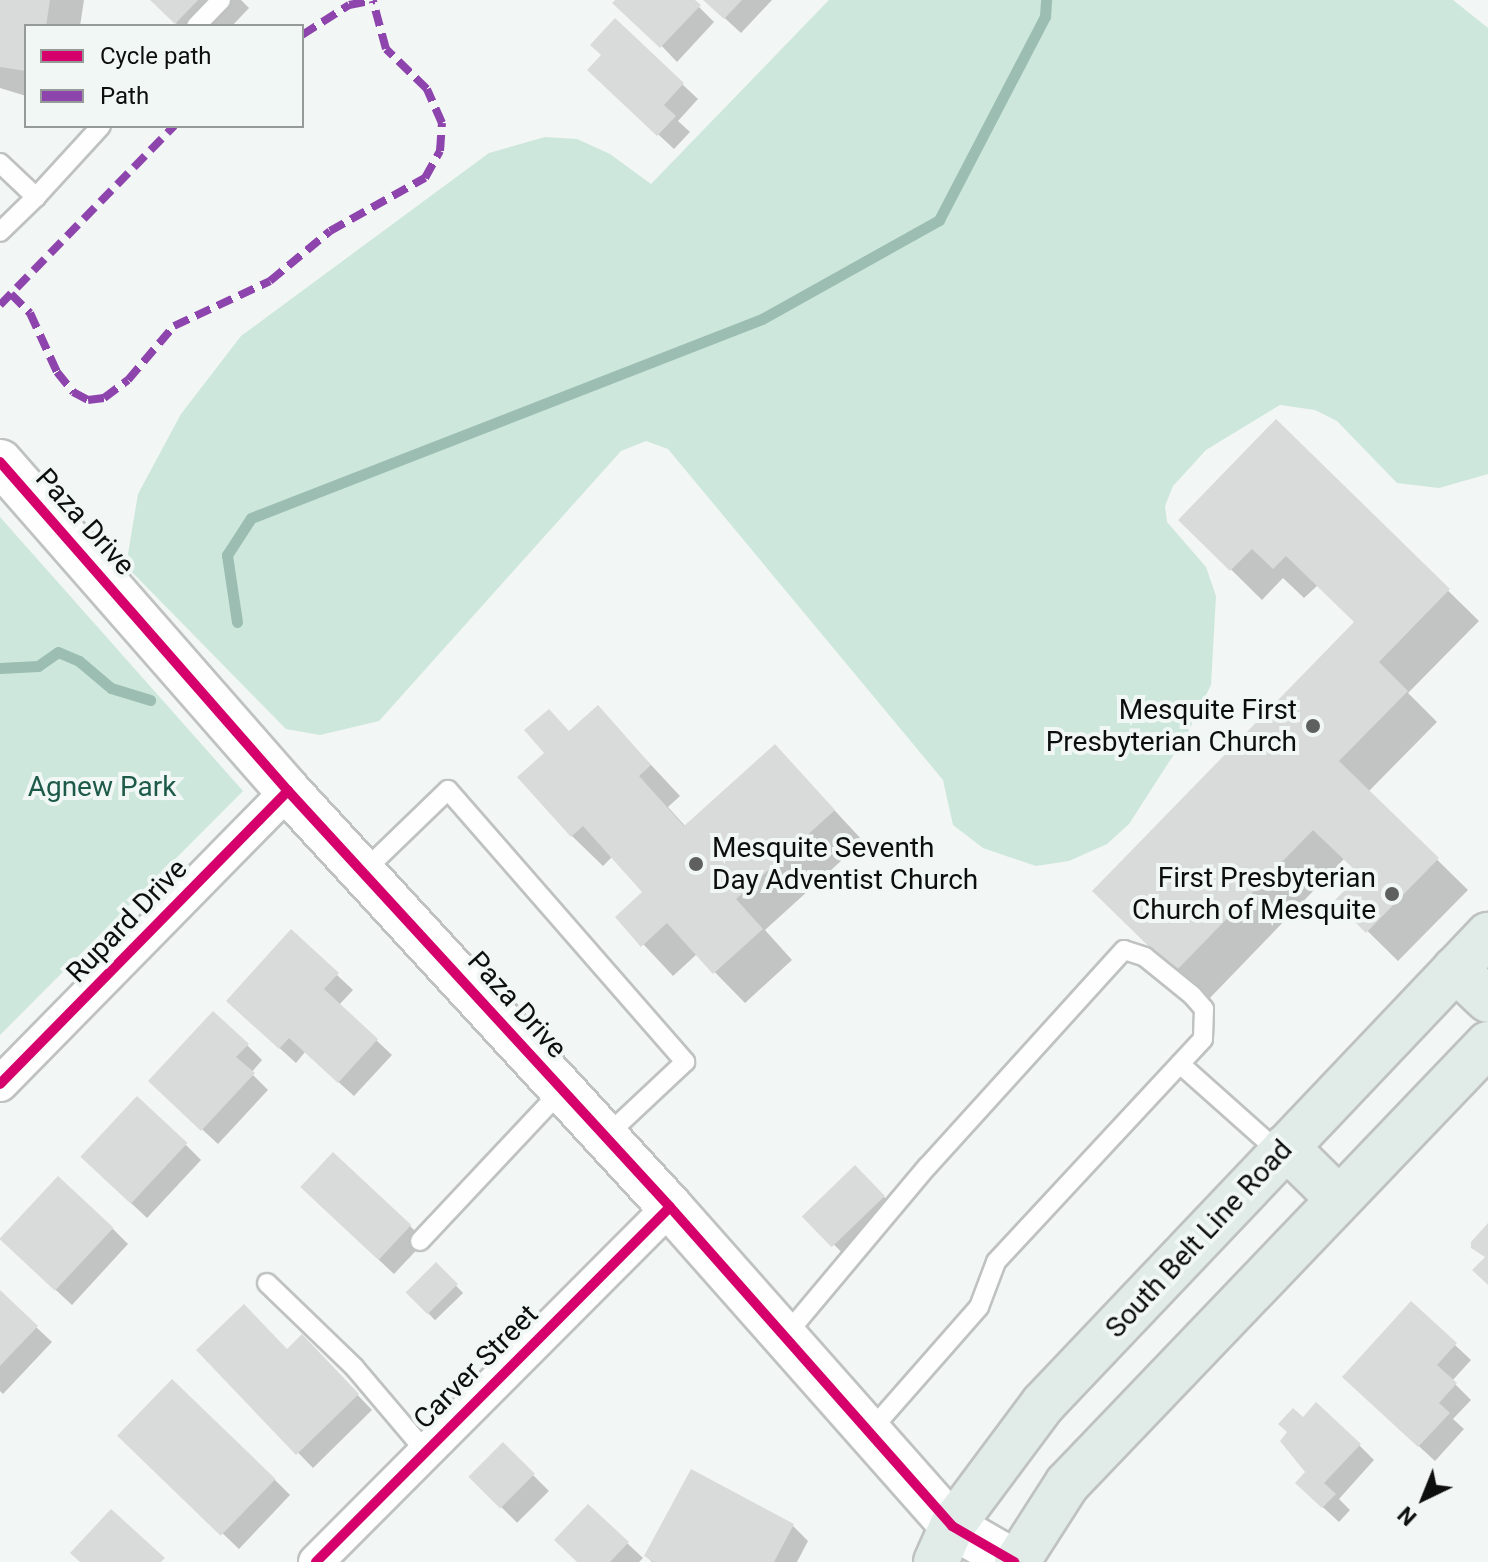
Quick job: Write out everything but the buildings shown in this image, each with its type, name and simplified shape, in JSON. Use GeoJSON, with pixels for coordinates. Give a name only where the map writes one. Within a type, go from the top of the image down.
{"type":"FeatureCollection","features":[{"type":"Feature","properties":{"kind":"main road","name":"South Belt Line Road"},"geometry":{"type":"LineString","coordinates":[[944,1544],[1043,1404],[1488,935]]}},
{"type":"Feature","properties":{"kind":"main road"},"geometry":{"type":"LineString","coordinates":[[1455,969],[1488,1000]]}},
{"type":"Feature","properties":{"kind":"main road"},"geometry":{"type":"LineString","coordinates":[[1015,1562],[1067,1484],[1488,1044]]}},
{"type":"Feature","properties":{"kind":"main road"},"geometry":{"type":"LineString","coordinates":[[1283,1150],[1339,1199]]}},
{"type":"Feature","properties":{"kind":"street","name":"Paza Drive"},"geometry":{"type":"LineString","coordinates":[[0,462],[288,791],[670,1207],[869,1432],[944,1544],[1015,1562]]}},
{"type":"Feature","properties":{"kind":"street","name":"Rupard Drive"},"geometry":{"type":"LineString","coordinates":[[0,1084],[288,791]]}},
{"type":"Feature","properties":{"kind":"street","name":"Carver Street"},"geometry":{"type":"LineString","coordinates":[[316,1562],[670,1207]]}},
{"type":"Feature","properties":{"kind":"lane"},"geometry":{"type":"LineString","coordinates":[[198,24],[221,0]]}},
{"type":"Feature","properties":{"kind":"lane"},"geometry":{"type":"LineString","coordinates":[[0,232],[99,128]]}},
{"type":"Feature","properties":{"kind":"lane"},"geometry":{"type":"LineString","coordinates":[[0,163],[36,197]]}},
{"type":"Feature","properties":{"kind":"lane"},"geometry":{"type":"LineString","coordinates":[[363,872],[448,790],[685,1062],[605,1137]]}},
{"type":"Feature","properties":{"kind":"lane"},"geometry":{"type":"LineString","coordinates":[[785,1336],[927,1167],[1124,950],[1145,957],[1204,1009],[1203,1039],[996,1262],[979,1307],[869,1432]]}},
{"type":"Feature","properties":{"kind":"lane"},"geometry":{"type":"LineString","coordinates":[[1180,1064],[1283,1150]]}},
{"type":"Feature","properties":{"kind":"lane"},"geometry":{"type":"LineString","coordinates":[[420,1241],[562,1090]]}},
{"type":"Feature","properties":{"kind":"lane"},"geometry":{"type":"LineString","coordinates":[[267,1283],[354,1367],[426,1452]]}},
{"type":"Feature","properties":{"kind":"green space"},"geometry":{"type":"Polygon","coordinates":[[[829,0],[1453,0],[1488,28],[1488,474],[1439,488],[1397,483],[1337,421],[1315,410],[1280,405],[1206,450],[1173,486],[1165,506],[1167,522],[1206,567],[1216,596],[1211,685],[1187,734],[1129,824],[1107,844],[1069,861],[1036,866],[983,848],[953,825],[943,780],[668,449],[646,441],[621,451],[379,721],[320,735],[286,729],[126,566],[138,494],[181,414],[241,336],[489,153],[545,137],[577,139],[610,154],[651,184],[829,0]]]}},
{"type":"Feature","properties":{"kind":"green space","name":"Agnew Park"},"geometry":{"type":"Polygon","coordinates":[[[0,517],[243,791],[0,1035],[0,517]]]}},
{"type":"Feature","properties":{"kind":"waterway"},"geometry":{"type":"LineString","coordinates":[[237,622],[227,555],[251,518],[762,319],[939,220],[1045,16],[1046,0]]}},
{"type":"Feature","properties":{"kind":"waterway"},"geometry":{"type":"LineString","coordinates":[[0,668],[38,666],[58,652],[79,661],[111,688],[150,700]]}},
{"type":"Feature","properties":{"kind":"marked path"},"geometry":{"type":"LineString","coordinates":[[304,34],[349,5],[375,0]]}},
{"type":"Feature","properties":{"kind":"marked path"},"geometry":{"type":"LineString","coordinates":[[11,294],[30,313],[57,372],[73,392],[88,400],[104,398],[128,380],[174,326],[270,281],[330,231],[425,178],[440,151],[442,123],[427,89],[386,49],[373,1]]}},
{"type":"Feature","properties":{"kind":"marked path"},"geometry":{"type":"LineString","coordinates":[[0,305],[172,128]]}},
{"type":"Feature","properties":{"kind":"cycle path"},"geometry":{"type":"LineString","coordinates":[[0,462],[288,791],[670,1207],[952,1526],[1014,1562]]}},
{"type":"Feature","properties":{"kind":"cycle path"},"geometry":{"type":"LineString","coordinates":[[0,1084],[288,791]]}},
{"type":"Feature","properties":{"kind":"cycle path"},"geometry":{"type":"LineString","coordinates":[[316,1562],[670,1207]]}},
{"type":"Feature","properties":{"kind":"place","name":"Mesquite First Presbyterian Church"},"geometry":{"type":"Point","coordinates":[1313,726]}},
{"type":"Feature","properties":{"kind":"place","name":"Mesquite Seventh Day Adventist Church"},"geometry":{"type":"Point","coordinates":[696,864]}},
{"type":"Feature","properties":{"kind":"place","name":"First Presbyterian Church of Mesquite"},"geometry":{"type":"Point","coordinates":[1392,894]}}]}
